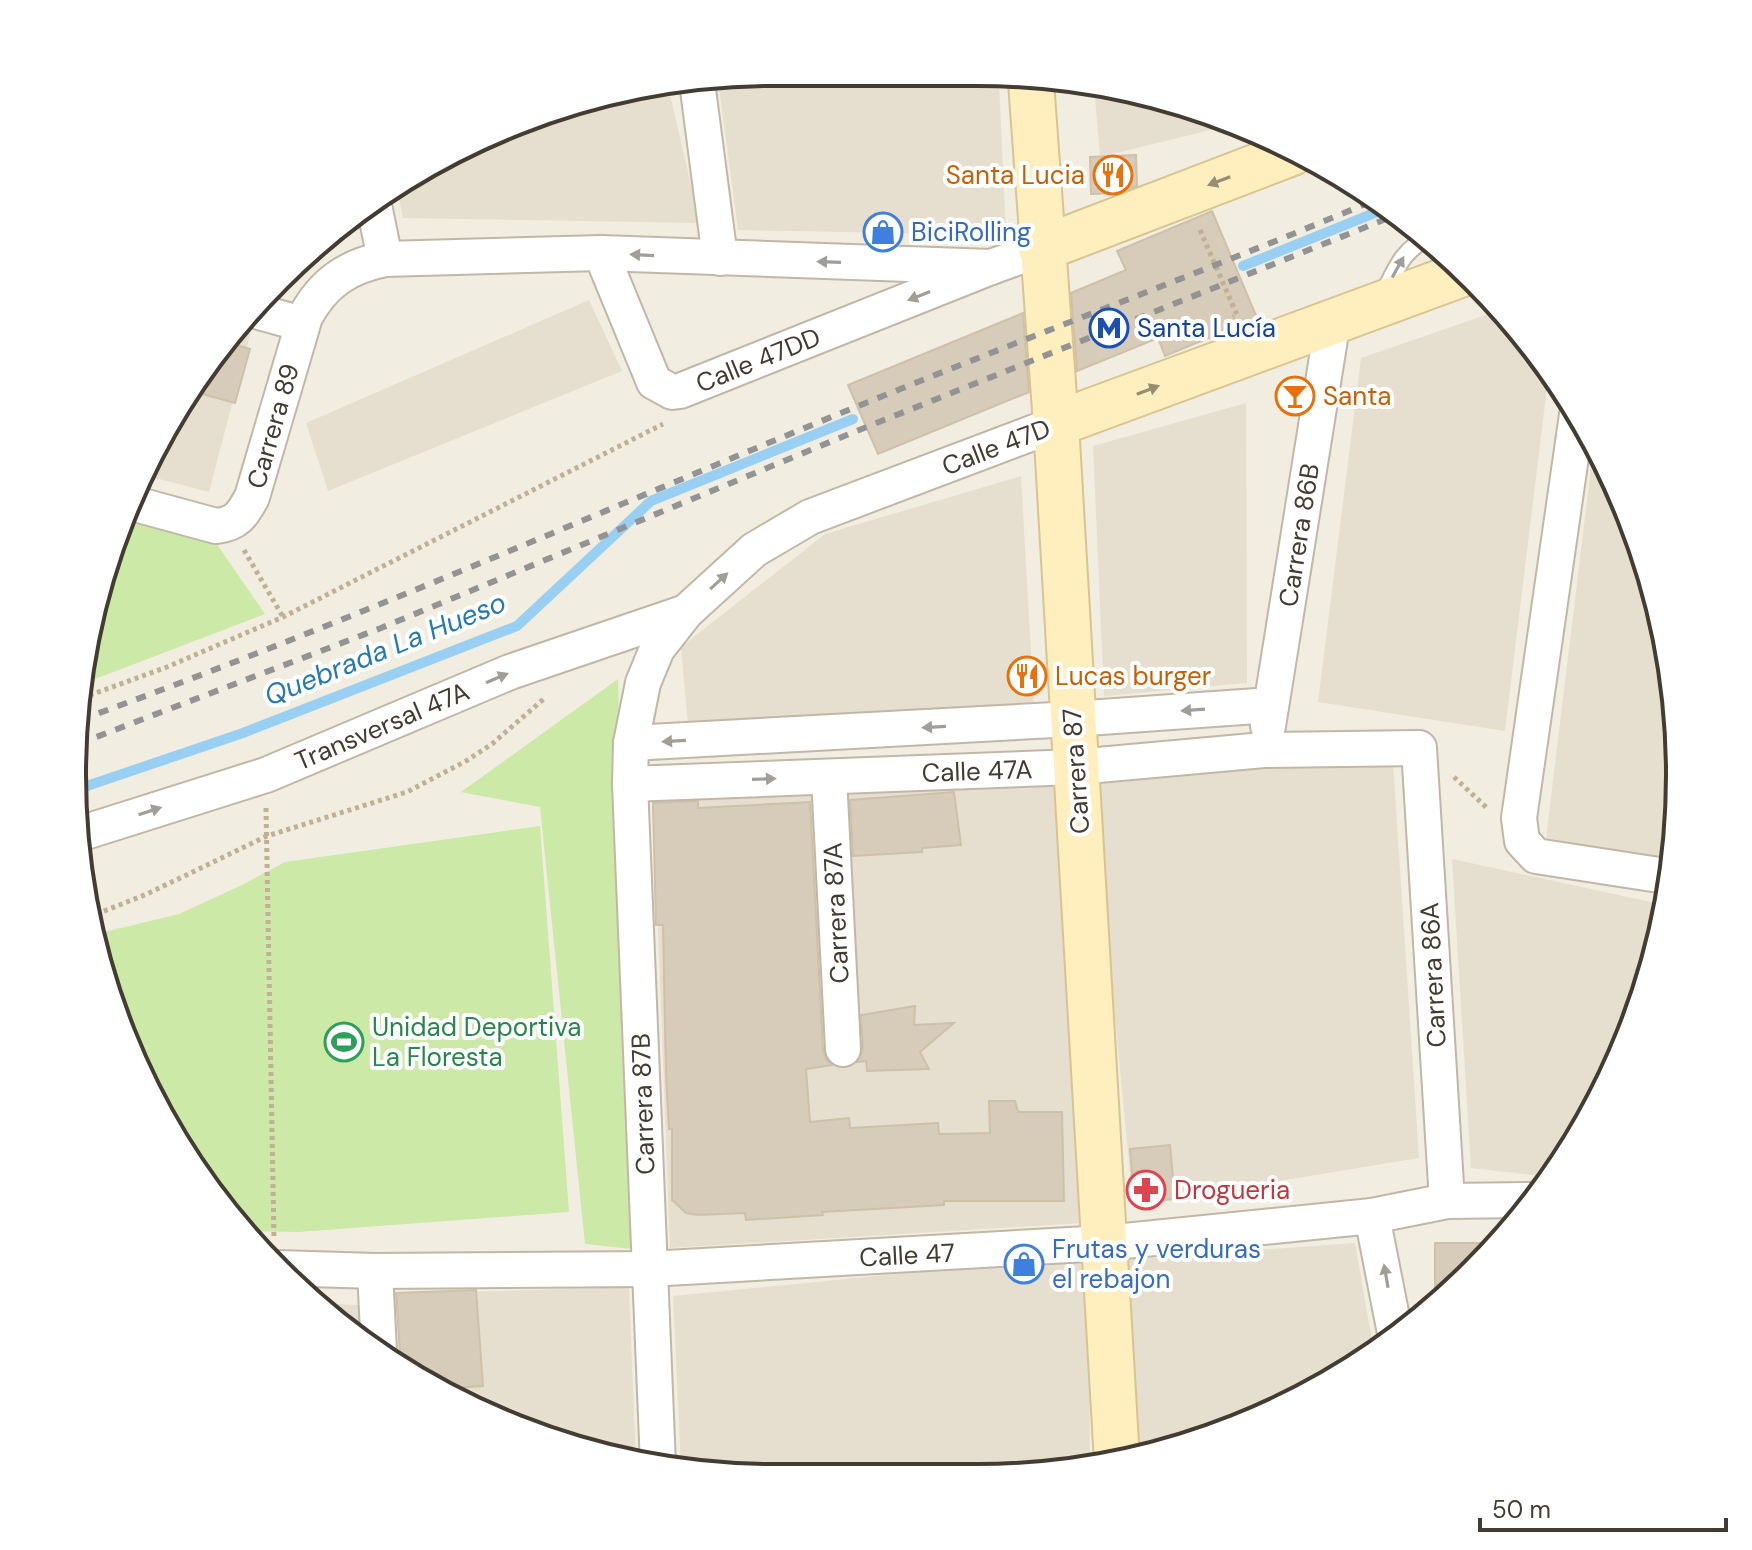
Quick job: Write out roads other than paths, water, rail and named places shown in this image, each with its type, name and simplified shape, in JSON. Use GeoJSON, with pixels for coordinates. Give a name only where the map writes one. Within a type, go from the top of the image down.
{"type":"FeatureCollection","features":[{"type":"Feature","properties":{"kind":"street","name":"Carrera 87"},"geometry":{"type":"LineString","coordinates":[[1031,88],[1056,424],[1116,1450]]}},
{"type":"Feature","properties":{"kind":"street"},"geometry":{"type":"LineString","coordinates":[[698,91],[720,258]]}},
{"type":"Feature","properties":{"kind":"street","name":"Calle 47DD"},"geometry":{"type":"LineString","coordinates":[[601,253],[654,382],[672,392],[695,386],[991,267],[1282,157]]}},
{"type":"Feature","properties":{"kind":"street"},"geometry":{"type":"LineString","coordinates":[[376,214],[385,259]]}},
{"type":"Feature","properties":{"kind":"street","name":"Calle 47DD"},"geometry":{"type":"LineString","coordinates":[[302,324],[313,302],[332,280],[357,266],[385,259],[601,253],[991,267]]}},
{"type":"Feature","properties":{"kind":"street","name":"Calle 47D"},"geometry":{"type":"LineString","coordinates":[[631,743],[643,683],[657,649],[686,612],[754,550],[810,517],[1453,278]]}},
{"type":"Feature","properties":{"kind":"street"},"geometry":{"type":"LineString","coordinates":[[264,313],[302,324]]}},
{"type":"Feature","properties":{"kind":"street","name":"Carrera 86B"},"geometry":{"type":"LineString","coordinates":[[1264,750],[1333,320]]}},
{"type":"Feature","properties":{"kind":"street","name":"Carrera 89"},"geometry":{"type":"LineString","coordinates":[[141,505],[216,526],[229,525],[239,519],[252,497],[302,324]]}},
{"type":"Feature","properties":{"kind":"street"},"geometry":{"type":"LineString","coordinates":[[1575,432],[1519,818],[1529,848],[1659,874]]}},
{"type":"Feature","properties":{"kind":"street","name":"Transversal 47A"},"geometry":{"type":"LineString","coordinates":[[88,831],[266,775],[510,672],[686,612]]}},
{"type":"Feature","properties":{"kind":"street","name":"Calle 47A"},"geometry":{"type":"LineString","coordinates":[[631,743],[1271,705]]}},
{"type":"Feature","properties":{"kind":"street","name":"Carrera 87B"},"geometry":{"type":"LineString","coordinates":[[631,743],[630,784],[657,1454]]}},
{"type":"Feature","properties":{"kind":"street","name":"Calle 47A"},"geometry":{"type":"LineString","coordinates":[[630,784],[1076,767],[1264,750],[1419,748]]}},
{"type":"Feature","properties":{"kind":"street","name":"Carrera 86A"},"geometry":{"type":"LineString","coordinates":[[1419,748],[1447,1201]]}},
{"type":"Feature","properties":{"kind":"street","name":"Carrera 87A"},"geometry":{"type":"LineString","coordinates":[[829,777],[843,1049]]}},
{"type":"Feature","properties":{"kind":"street","name":"Calle 47"},"geometry":{"type":"LineString","coordinates":[[283,1257],[375,1271],[649,1269],[1105,1243],[1372,1216],[1447,1201],[1519,1200]]}},
{"type":"Feature","properties":{"kind":"street"},"geometry":{"type":"LineString","coordinates":[[1372,1216],[1393,1324]]}},
{"type":"Feature","properties":{"kind":"street"},"geometry":{"type":"LineString","coordinates":[[375,1271],[378,1338]]}},
{"type":"Feature","properties":{"kind":"lane"},"geometry":{"type":"LineString","coordinates":[[1377,307],[1406,252],[1416,245]]}},
{"type":"Feature","properties":{"kind":"waterway","name":"Quebrada La Hueso"},"geometry":{"type":"LineString","coordinates":[[1243,266],[1375,213]]}},
{"type":"Feature","properties":{"kind":"waterway","name":"Quebrada La Hueso"},"geometry":{"type":"LineString","coordinates":[[86,786],[243,733],[517,626],[651,501],[853,419]]}},
{"type":"Feature","properties":{"kind":"railway"},"geometry":{"type":"LineString","coordinates":[[88,717],[367,609],[841,413],[1364,205]]}},
{"type":"Feature","properties":{"kind":"railway"},"geometry":{"type":"LineString","coordinates":[[87,741],[381,628],[854,432],[1384,220]]}},
{"type":"Feature","properties":{"kind":"place","name":"Santa Lucia"},"geometry":{"type":"Point","coordinates":[1113,175]}},
{"type":"Feature","properties":{"kind":"place","name":"BiciRolling"},"geometry":{"type":"Point","coordinates":[883,232]}},
{"type":"Feature","properties":{"kind":"place","name":"Santa Lucía"},"geometry":{"type":"Point","coordinates":[1109,328]}},
{"type":"Feature","properties":{"kind":"place","name":"Santa"},"geometry":{"type":"Point","coordinates":[1295,396]}},
{"type":"Feature","properties":{"kind":"place","name":"Lucas burger"},"geometry":{"type":"Point","coordinates":[1027,676]}},
{"type":"Feature","properties":{"kind":"place","name":"Unidad Deportiva La Floresta"},"geometry":{"type":"Point","coordinates":[344,1042]}},
{"type":"Feature","properties":{"kind":"place","name":"Drogueria"},"geometry":{"type":"Point","coordinates":[1146,1190]}},
{"type":"Feature","properties":{"kind":"place","name":"Frutas y verduras el rebajon"},"geometry":{"type":"Point","coordinates":[1024,1264]}}]}
